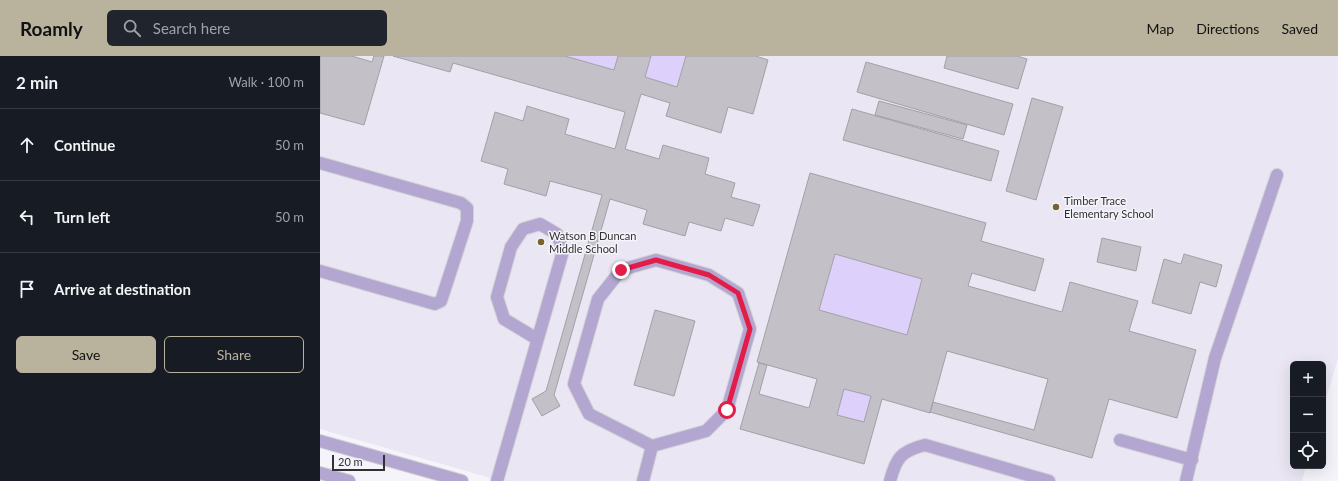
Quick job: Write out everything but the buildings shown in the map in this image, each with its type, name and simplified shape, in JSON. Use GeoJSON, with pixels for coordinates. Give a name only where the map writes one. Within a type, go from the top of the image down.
{"type":"FeatureCollection","features":[{"type":"Feature","properties":{"kind":"street"},"geometry":{"type":"LineString","coordinates":[[320,163],[461,203],[467,208],[466,221],[441,301],[435,304],[320,271]]}},
{"type":"Feature","properties":{"kind":"street"},"geometry":{"type":"LineString","coordinates":[[1186,481],[1215,358],[1277,175]]}},
{"type":"Feature","properties":{"kind":"street"},"geometry":{"type":"LineString","coordinates":[[497,481],[563,251],[557,234],[540,224],[523,229],[511,247],[497,297],[504,319],[537,339]]}},
{"type":"Feature","properties":{"kind":"street"},"geometry":{"type":"LineString","coordinates":[[656,260],[709,275],[738,293],[750,329],[727,410],[706,431],[652,446],[589,414],[574,384],[598,298],[621,270],[656,260]]}},
{"type":"Feature","properties":{"kind":"street"},"geometry":{"type":"LineString","coordinates":[[1120,440],[1192,460]]}},
{"type":"Feature","properties":{"kind":"street"},"geometry":{"type":"LineString","coordinates":[[320,441],[462,481]]}},
{"type":"Feature","properties":{"kind":"street"},"geometry":{"type":"LineString","coordinates":[[890,481],[894,464],[909,449],[924,445],[1049,481]]}},
{"type":"Feature","properties":{"kind":"street"},"geometry":{"type":"LineString","coordinates":[[643,481],[652,446]]}},
{"type":"Feature","properties":{"kind":"street"},"geometry":{"type":"LineString","coordinates":[[320,473],[349,481]]}},
{"type":"Feature","properties":{"kind":"shaded area"},"geometry":{"type":"Polygon","coordinates":[[[320,56],[1338,56],[1338,358],[1326,399],[1326,361],[1290,361],[1290,469],[1305,469],[1302,481],[501,481],[320,429],[320,56]]]}},
{"type":"Feature","properties":{"kind":"shaded area"},"geometry":{"type":"Polygon","coordinates":[[[565,56],[618,56],[614,70],[565,56]]]}},
{"type":"Feature","properties":{"kind":"shaded area"},"geometry":{"type":"Polygon","coordinates":[[[651,56],[686,56],[677,87],[645,77],[651,56]]]}},
{"type":"Feature","properties":{"kind":"shaded area"},"geometry":{"type":"Polygon","coordinates":[[[835,254],[922,279],[907,335],[819,310],[835,254]]]}},
{"type":"Feature","properties":{"kind":"shaded area"},"geometry":{"type":"Polygon","coordinates":[[[844,389],[871,396],[864,422],[837,415],[844,389]]]}},
{"type":"Feature","properties":{"kind":"place","name":"Timber Trace Elementary School"},"geometry":{"type":"Point","coordinates":[1056,207]}},
{"type":"Feature","properties":{"kind":"place","name":"Watson B Duncan Middle School"},"geometry":{"type":"Point","coordinates":[541,242]}},
{"type":"Feature","properties":{"kind":"route"},"geometry":{"type":"LineString","coordinates":[[621,270],[656,260],[709,275],[738,293],[750,329],[727,410]]}}]}
